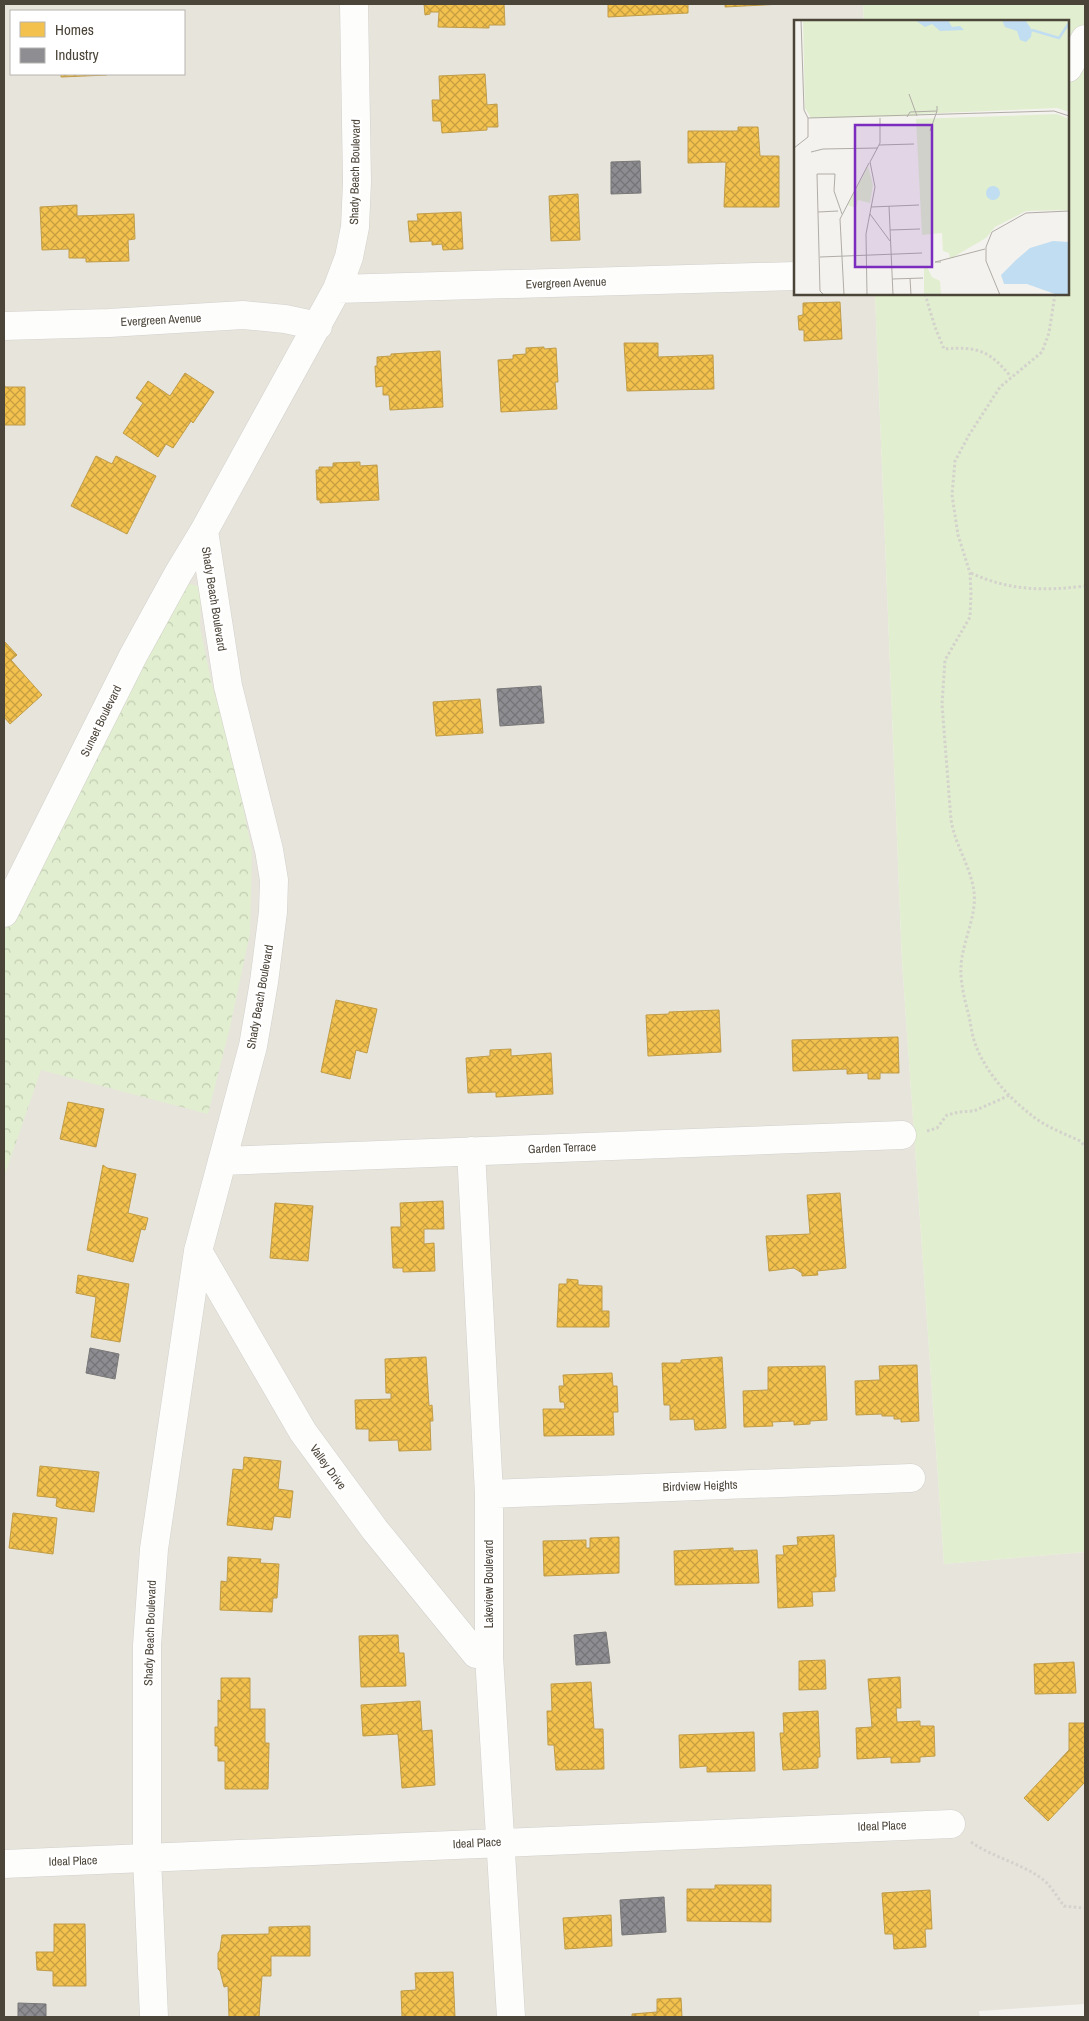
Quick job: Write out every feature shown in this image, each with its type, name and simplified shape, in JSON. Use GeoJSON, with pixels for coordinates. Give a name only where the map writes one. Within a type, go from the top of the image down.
{"type":"FeatureCollection","features":[{"type":"Feature","properties":{"kind":"street","name":"Shady Beach Boulevard"},"geometry":{"type":"LineString","coordinates":[[154,2017],[147,1858],[147,1645],[154,1549],[198,1251],[253,1046],[273,912],[274,880],[257,797],[228,686],[204,531],[318,326],[337,289],[349,257],[355,227],[357,182],[354,4]]}},
{"type":"Feature","properties":{"kind":"street"},"geometry":{"type":"LineString","coordinates":[[1069,66],[1085,39]]}},
{"type":"Feature","properties":{"kind":"street","name":"Evergreen Avenue"},"geometry":{"type":"LineString","coordinates":[[337,289],[794,276]]}},
{"type":"Feature","properties":{"kind":"street","name":"Evergreen Avenue"},"geometry":{"type":"LineString","coordinates":[[4,326],[109,323],[243,315],[284,319],[318,326]]}},
{"type":"Feature","properties":{"kind":"street","name":"Sunset Boulevard"},"geometry":{"type":"LineString","coordinates":[[4,913],[133,656],[204,531]]}},
{"type":"Feature","properties":{"kind":"street","name":"Garden Terrace"},"geometry":{"type":"LineString","coordinates":[[222,1160],[902,1135]]}},
{"type":"Feature","properties":{"kind":"street","name":"Lakeview Boulevard"},"geometry":{"type":"LineString","coordinates":[[471,1151],[489,1494],[489,1656],[511,2017]]}},
{"type":"Feature","properties":{"kind":"street","name":"Valley Drive"},"geometry":{"type":"LineString","coordinates":[[198,1251],[303,1432],[375,1530],[476,1654],[489,1656]]}},
{"type":"Feature","properties":{"kind":"street","name":"Birdview Heights"},"geometry":{"type":"LineString","coordinates":[[489,1494],[911,1478]]}},
{"type":"Feature","properties":{"kind":"street","name":"Ideal Place"},"geometry":{"type":"LineString","coordinates":[[4,1864],[951,1824]]}},
{"type":"Feature","properties":{"kind":"path"},"geometry":{"type":"LineString","coordinates":[[925,295],[934,327],[944,349],[974,348],[985,352],[997,360],[1012,377]]}},
{"type":"Feature","properties":{"kind":"path"},"geometry":{"type":"LineString","coordinates":[[1055,295],[1049,333],[1042,352],[1000,387],[968,435],[955,461],[952,495],[958,535],[970,573],[970,617],[945,660],[942,704],[950,820],[954,836],[971,876],[974,892],[974,904],[965,939],[961,968],[976,1045],[985,1065],[1010,1095],[1030,1114],[1080,1141],[1085,1146]]}},
{"type":"Feature","properties":{"kind":"path"},"geometry":{"type":"LineString","coordinates":[[970,573],[991,581],[1020,588],[1057,590],[1085,586]]}},
{"type":"Feature","properties":{"kind":"path"},"geometry":{"type":"LineString","coordinates":[[902,1135],[909,1132],[937,1128],[947,1115],[959,1112],[974,1112],[1010,1095]]}},
{"type":"Feature","properties":{"kind":"path"},"geometry":{"type":"LineString","coordinates":[[951,1824],[962,1836],[981,1849],[1004,1858],[1042,1879],[1064,1906],[1085,1908]]}},
{"type":"Feature","properties":{"kind":"shaded area"},"geometry":{"type":"Polygon","coordinates":[[[4,4],[863,4],[864,20],[794,20],[794,295],[875,295],[902,961],[944,1564],[1085,1552],[1085,2004],[979,2011],[980,2017],[4,2017],[4,4]]]}},
{"type":"Feature","properties":{"kind":"green space"},"geometry":{"type":"Polygon","coordinates":[[[863,4],[1085,4],[1085,1552],[944,1564],[902,961],[875,295],[1069,295],[1069,20],[864,20],[863,4]]]}},
{"type":"Feature","properties":{"kind":"green space"},"geometry":{"type":"Polygon","coordinates":[[[182,582],[201,587],[200,627],[210,676],[237,777],[252,851],[250,933],[230,1027],[208,1114],[41,1070],[4,1177],[4,932],[182,582]]]}},
{"type":"Feature","properties":{"kind":"building: Homes"},"geometry":{"type":"Polygon","coordinates":[[[424,4],[504,4],[505,25],[489,25],[489,28],[438,27],[439,12],[430,12],[430,14],[425,15],[424,4]]]}},
{"type":"Feature","properties":{"kind":"building: Homes"},"geometry":{"type":"Polygon","coordinates":[[[608,4],[688,4],[688,13],[608,17],[608,4]]]}},
{"type":"Feature","properties":{"kind":"building: Homes"},"geometry":{"type":"Polygon","coordinates":[[[725,4],[782,4],[725,7],[725,4]]]}},
{"type":"Feature","properties":{"kind":"building: Homes"},"geometry":{"type":"Polygon","coordinates":[[[485,74],[487,105],[497,104],[498,127],[487,127],[487,130],[442,133],[441,121],[433,121],[432,100],[440,100],[439,76],[485,74]]]}},
{"type":"Feature","properties":{"kind":"building: Homes"},"geometry":{"type":"Polygon","coordinates":[[[61,75],[107,75],[61,77],[61,75]]]}},
{"type":"Feature","properties":{"kind":"building: Homes"},"geometry":{"type":"Polygon","coordinates":[[[738,127],[758,127],[760,156],[779,156],[779,207],[724,207],[726,162],[688,163],[688,131],[738,131],[738,127]]]}},
{"type":"Feature","properties":{"kind":"building: Homes"},"geometry":{"type":"Polygon","coordinates":[[[578,194],[580,240],[551,241],[549,196],[578,194]]]}},
{"type":"Feature","properties":{"kind":"building: Homes"},"geometry":{"type":"Polygon","coordinates":[[[77,205],[77,216],[134,214],[135,239],[128,240],[129,261],[86,262],[86,258],[69,258],[69,249],[42,250],[40,207],[77,205]]]}},
{"type":"Feature","properties":{"kind":"building: Homes"},"geometry":{"type":"Polygon","coordinates":[[[461,212],[463,249],[443,250],[442,244],[432,245],[432,241],[410,242],[408,221],[418,221],[417,214],[461,212]]]}},
{"type":"Feature","properties":{"kind":"building: Homes"},"geometry":{"type":"Polygon","coordinates":[[[840,302],[842,339],[804,341],[804,330],[799,330],[798,316],[803,315],[803,303],[840,302]]]}},
{"type":"Feature","properties":{"kind":"building: Homes"},"geometry":{"type":"Polygon","coordinates":[[[624,343],[658,343],[658,357],[713,355],[714,389],[627,391],[624,343]]]}},
{"type":"Feature","properties":{"kind":"building: Homes"},"geometry":{"type":"Polygon","coordinates":[[[544,347],[544,349],[556,348],[558,382],[555,382],[557,409],[501,412],[498,360],[513,359],[513,355],[526,354],[526,348],[544,347]]]}},
{"type":"Feature","properties":{"kind":"building: Homes"},"geometry":{"type":"Polygon","coordinates":[[[440,351],[443,407],[390,410],[389,395],[383,395],[383,386],[376,387],[375,366],[377,366],[377,357],[391,356],[391,354],[440,351]]]}},
{"type":"Feature","properties":{"kind":"building: Homes"},"geometry":{"type":"Polygon","coordinates":[[[185,373],[214,392],[173,448],[166,444],[158,457],[123,433],[143,403],[136,398],[148,381],[170,396],[185,373]]]}},
{"type":"Feature","properties":{"kind":"building: Homes"},"geometry":{"type":"Polygon","coordinates":[[[4,383],[5,387],[25,387],[25,425],[4,425],[4,383]]]}},
{"type":"Feature","properties":{"kind":"building: Homes"},"geometry":{"type":"Polygon","coordinates":[[[96,456],[112,464],[116,456],[156,476],[127,534],[71,506],[96,456]]]}},
{"type":"Feature","properties":{"kind":"building: Homes"},"geometry":{"type":"Polygon","coordinates":[[[360,462],[360,466],[377,465],[379,500],[320,503],[320,500],[317,500],[316,470],[319,470],[319,467],[333,467],[333,463],[360,462]]]}},
{"type":"Feature","properties":{"kind":"building: Homes"},"geometry":{"type":"Polygon","coordinates":[[[4,641],[17,655],[11,660],[42,695],[10,724],[4,717],[4,641]]]}},
{"type":"Feature","properties":{"kind":"building: Homes"},"geometry":{"type":"Polygon","coordinates":[[[480,699],[483,733],[436,736],[433,702],[480,699]]]}},
{"type":"Feature","properties":{"kind":"building: Homes"},"geometry":{"type":"Polygon","coordinates":[[[336,1000],[377,1009],[367,1053],[356,1050],[350,1079],[321,1072],[336,1000]]]}},
{"type":"Feature","properties":{"kind":"building: Homes"},"geometry":{"type":"Polygon","coordinates":[[[719,1010],[721,1052],[648,1056],[646,1015],[719,1010]]]}},
{"type":"Feature","properties":{"kind":"building: Homes"},"geometry":{"type":"Polygon","coordinates":[[[898,1037],[899,1073],[880,1073],[880,1079],[868,1079],[868,1073],[847,1074],[847,1069],[793,1071],[792,1040],[898,1037]]]}},
{"type":"Feature","properties":{"kind":"building: Homes"},"geometry":{"type":"Polygon","coordinates":[[[511,1049],[511,1056],[551,1053],[553,1094],[496,1097],[496,1092],[468,1093],[466,1058],[490,1056],[490,1050],[511,1049]]]}},
{"type":"Feature","properties":{"kind":"building: Homes"},"geometry":{"type":"Polygon","coordinates":[[[68,1102],[104,1109],[96,1147],[60,1139],[68,1102]]]}},
{"type":"Feature","properties":{"kind":"building: Homes"},"geometry":{"type":"Polygon","coordinates":[[[103,1165],[107,1168],[136,1174],[128,1213],[148,1218],[145,1230],[141,1229],[133,1262],[87,1250],[103,1165]]]}},
{"type":"Feature","properties":{"kind":"building: Homes"},"geometry":{"type":"Polygon","coordinates":[[[840,1193],[846,1268],[817,1271],[818,1275],[802,1276],[802,1273],[794,1268],[769,1271],[766,1236],[810,1234],[807,1195],[840,1193]]]}},
{"type":"Feature","properties":{"kind":"building: Homes"},"geometry":{"type":"Polygon","coordinates":[[[443,1201],[444,1229],[424,1229],[424,1244],[434,1243],[435,1271],[403,1272],[403,1268],[393,1268],[391,1227],[401,1227],[400,1203],[443,1201]]]}},
{"type":"Feature","properties":{"kind":"building: Homes"},"geometry":{"type":"Polygon","coordinates":[[[275,1203],[313,1206],[308,1261],[270,1258],[275,1203]]]}},
{"type":"Feature","properties":{"kind":"building: Homes"},"geometry":{"type":"Polygon","coordinates":[[[78,1275],[129,1284],[120,1342],[91,1337],[96,1297],[76,1293],[78,1275]]]}},
{"type":"Feature","properties":{"kind":"building: Homes"},"geometry":{"type":"Polygon","coordinates":[[[567,1279],[578,1280],[578,1285],[602,1286],[602,1311],[609,1311],[609,1327],[557,1327],[559,1284],[567,1284],[567,1279]]]}},
{"type":"Feature","properties":{"kind":"building: Homes"},"geometry":{"type":"Polygon","coordinates":[[[426,1357],[429,1406],[432,1405],[433,1421],[430,1421],[431,1450],[399,1451],[398,1440],[369,1441],[369,1429],[356,1429],[355,1400],[391,1399],[391,1393],[386,1393],[385,1359],[426,1357]]]}},
{"type":"Feature","properties":{"kind":"building: Homes"},"geometry":{"type":"Polygon","coordinates":[[[722,1357],[726,1428],[695,1430],[694,1419],[670,1420],[670,1405],[664,1405],[662,1363],[681,1363],[681,1360],[722,1357]]]}},
{"type":"Feature","properties":{"kind":"building: Homes"},"geometry":{"type":"Polygon","coordinates":[[[917,1365],[919,1421],[901,1422],[901,1419],[894,1419],[894,1416],[882,1416],[882,1414],[856,1415],[855,1381],[880,1380],[879,1366],[917,1365]]]}},
{"type":"Feature","properties":{"kind":"building: Homes"},"geometry":{"type":"Polygon","coordinates":[[[825,1366],[827,1420],[810,1421],[810,1424],[794,1425],[794,1421],[772,1422],[773,1426],[744,1427],[743,1391],[768,1390],[768,1367],[825,1366]]]}},
{"type":"Feature","properties":{"kind":"building: Homes"},"geometry":{"type":"Polygon","coordinates":[[[612,1373],[613,1386],[617,1386],[618,1412],[613,1412],[614,1435],[544,1436],[543,1409],[565,1409],[564,1402],[560,1402],[559,1386],[564,1386],[563,1375],[612,1373]]]}},
{"type":"Feature","properties":{"kind":"building: Homes"},"geometry":{"type":"Polygon","coordinates":[[[244,1457],[281,1461],[278,1489],[293,1491],[290,1518],[274,1516],[272,1530],[227,1525],[233,1469],[243,1470],[244,1457]]]}},
{"type":"Feature","properties":{"kind":"building: Homes"},"geometry":{"type":"Polygon","coordinates":[[[40,1466],[99,1472],[94,1512],[61,1508],[56,1506],[57,1498],[37,1496],[40,1466]]]}},
{"type":"Feature","properties":{"kind":"building: Homes"},"geometry":{"type":"Polygon","coordinates":[[[13,1513],[57,1518],[53,1554],[9,1548],[13,1513]]]}},
{"type":"Feature","properties":{"kind":"building: Homes"},"geometry":{"type":"Polygon","coordinates":[[[834,1535],[835,1591],[812,1592],[813,1606],[778,1608],[776,1555],[784,1555],[783,1546],[798,1545],[797,1537],[834,1535]]]}},
{"type":"Feature","properties":{"kind":"building: Homes"},"geometry":{"type":"Polygon","coordinates":[[[619,1537],[619,1573],[544,1576],[543,1541],[586,1540],[586,1548],[590,1548],[590,1538],[619,1537]]]}},
{"type":"Feature","properties":{"kind":"building: Homes"},"geometry":{"type":"Polygon","coordinates":[[[733,1548],[733,1551],[757,1550],[759,1583],[675,1585],[674,1551],[733,1548]]]}},
{"type":"Feature","properties":{"kind":"building: Homes"},"geometry":{"type":"Polygon","coordinates":[[[228,1557],[261,1559],[260,1563],[279,1564],[277,1598],[273,1598],[272,1612],[220,1610],[221,1581],[227,1582],[228,1557]]]}},
{"type":"Feature","properties":{"kind":"building: Homes"},"geometry":{"type":"Polygon","coordinates":[[[398,1635],[399,1653],[404,1653],[406,1686],[361,1687],[359,1636],[398,1635]]]}},
{"type":"Feature","properties":{"kind":"building: Homes"},"geometry":{"type":"Polygon","coordinates":[[[825,1660],[826,1689],[799,1690],[799,1661],[825,1660]]]}},
{"type":"Feature","properties":{"kind":"building: Homes"},"geometry":{"type":"Polygon","coordinates":[[[1074,1662],[1076,1693],[1035,1694],[1034,1664],[1074,1662]]]}},
{"type":"Feature","properties":{"kind":"building: Homes"},"geometry":{"type":"Polygon","coordinates":[[[900,1677],[901,1708],[896,1708],[897,1722],[920,1721],[920,1726],[934,1726],[935,1756],[920,1757],[920,1762],[891,1763],[891,1757],[857,1759],[856,1728],[872,1727],[868,1679],[900,1677]]]}},
{"type":"Feature","properties":{"kind":"building: Homes"},"geometry":{"type":"Polygon","coordinates":[[[221,1678],[250,1678],[250,1709],[265,1709],[265,1743],[269,1743],[268,1789],[225,1789],[225,1761],[218,1761],[218,1746],[215,1746],[215,1727],[218,1727],[218,1700],[221,1701],[221,1678]]]}},
{"type":"Feature","properties":{"kind":"building: Homes"},"geometry":{"type":"Polygon","coordinates":[[[591,1682],[594,1729],[603,1729],[604,1769],[556,1770],[554,1745],[548,1745],[547,1711],[552,1711],[551,1684],[591,1682]]]}},
{"type":"Feature","properties":{"kind":"building: Homes"},"geometry":{"type":"Polygon","coordinates":[[[420,1701],[422,1731],[432,1730],[435,1785],[402,1788],[398,1734],[363,1736],[361,1705],[420,1701]]]}},
{"type":"Feature","properties":{"kind":"building: Homes"},"geometry":{"type":"Polygon","coordinates":[[[818,1711],[820,1757],[818,1757],[818,1768],[783,1770],[780,1733],[784,1733],[783,1713],[818,1711]]]}},
{"type":"Feature","properties":{"kind":"building: Homes"},"geometry":{"type":"Polygon","coordinates":[[[1069,1723],[1085,1723],[1085,1782],[1048,1821],[1024,1798],[1069,1750],[1069,1723]]]}},
{"type":"Feature","properties":{"kind":"building: Homes"},"geometry":{"type":"Polygon","coordinates":[[[754,1732],[755,1771],[707,1772],[707,1766],[680,1768],[679,1735],[754,1732]]]}},
{"type":"Feature","properties":{"kind":"building: Homes"},"geometry":{"type":"Polygon","coordinates":[[[715,1885],[771,1885],[771,1922],[687,1921],[687,1889],[715,1889],[715,1885]]]}},
{"type":"Feature","properties":{"kind":"building: Homes"},"geometry":{"type":"Polygon","coordinates":[[[930,1890],[932,1929],[925,1929],[926,1947],[894,1949],[893,1934],[885,1934],[882,1893],[930,1890]]]}},
{"type":"Feature","properties":{"kind":"building: Homes"},"geometry":{"type":"Polygon","coordinates":[[[611,1915],[612,1946],[565,1949],[563,1918],[611,1915]]]}},
{"type":"Feature","properties":{"kind":"building: Homes"},"geometry":{"type":"Polygon","coordinates":[[[54,1924],[85,1924],[86,1986],[53,1986],[53,1971],[37,1970],[36,1952],[54,1952],[54,1924]]]}},
{"type":"Feature","properties":{"kind":"building: Homes"},"geometry":{"type":"Polygon","coordinates":[[[310,1926],[310,1956],[271,1956],[271,1976],[262,1976],[259,2017],[229,2017],[228,1986],[224,1987],[218,1969],[218,1953],[222,1935],[269,1934],[269,1927],[310,1926]]]}},
{"type":"Feature","properties":{"kind":"building: Homes"},"geometry":{"type":"Polygon","coordinates":[[[453,1972],[455,2017],[402,2017],[401,1991],[416,1990],[415,1973],[453,1972]]]}},
{"type":"Feature","properties":{"kind":"building: Homes"},"geometry":{"type":"Polygon","coordinates":[[[681,1998],[682,2017],[632,2017],[632,2014],[657,2012],[657,1999],[681,1998]]]}},
{"type":"Feature","properties":{"kind":"building: Industry"},"geometry":{"type":"Polygon","coordinates":[[[640,161],[641,193],[611,194],[611,162],[640,161]]]}},
{"type":"Feature","properties":{"kind":"building: Industry"},"geometry":{"type":"Polygon","coordinates":[[[541,686],[544,723],[500,726],[497,689],[541,686]]]}},
{"type":"Feature","properties":{"kind":"building: Industry"},"geometry":{"type":"Polygon","coordinates":[[[90,1348],[119,1354],[115,1379],[86,1373],[90,1348]]]}},
{"type":"Feature","properties":{"kind":"building: Industry"},"geometry":{"type":"Polygon","coordinates":[[[606,1632],[610,1663],[576,1665],[574,1635],[606,1632]]]}},
{"type":"Feature","properties":{"kind":"building: Industry"},"geometry":{"type":"Polygon","coordinates":[[[664,1897],[666,1932],[622,1935],[620,1900],[664,1897]]]}},
{"type":"Feature","properties":{"kind":"building: Industry"},"geometry":{"type":"Polygon","coordinates":[[[18,2003],[46,2004],[46,2017],[18,2017],[18,2003]]]}}]}
